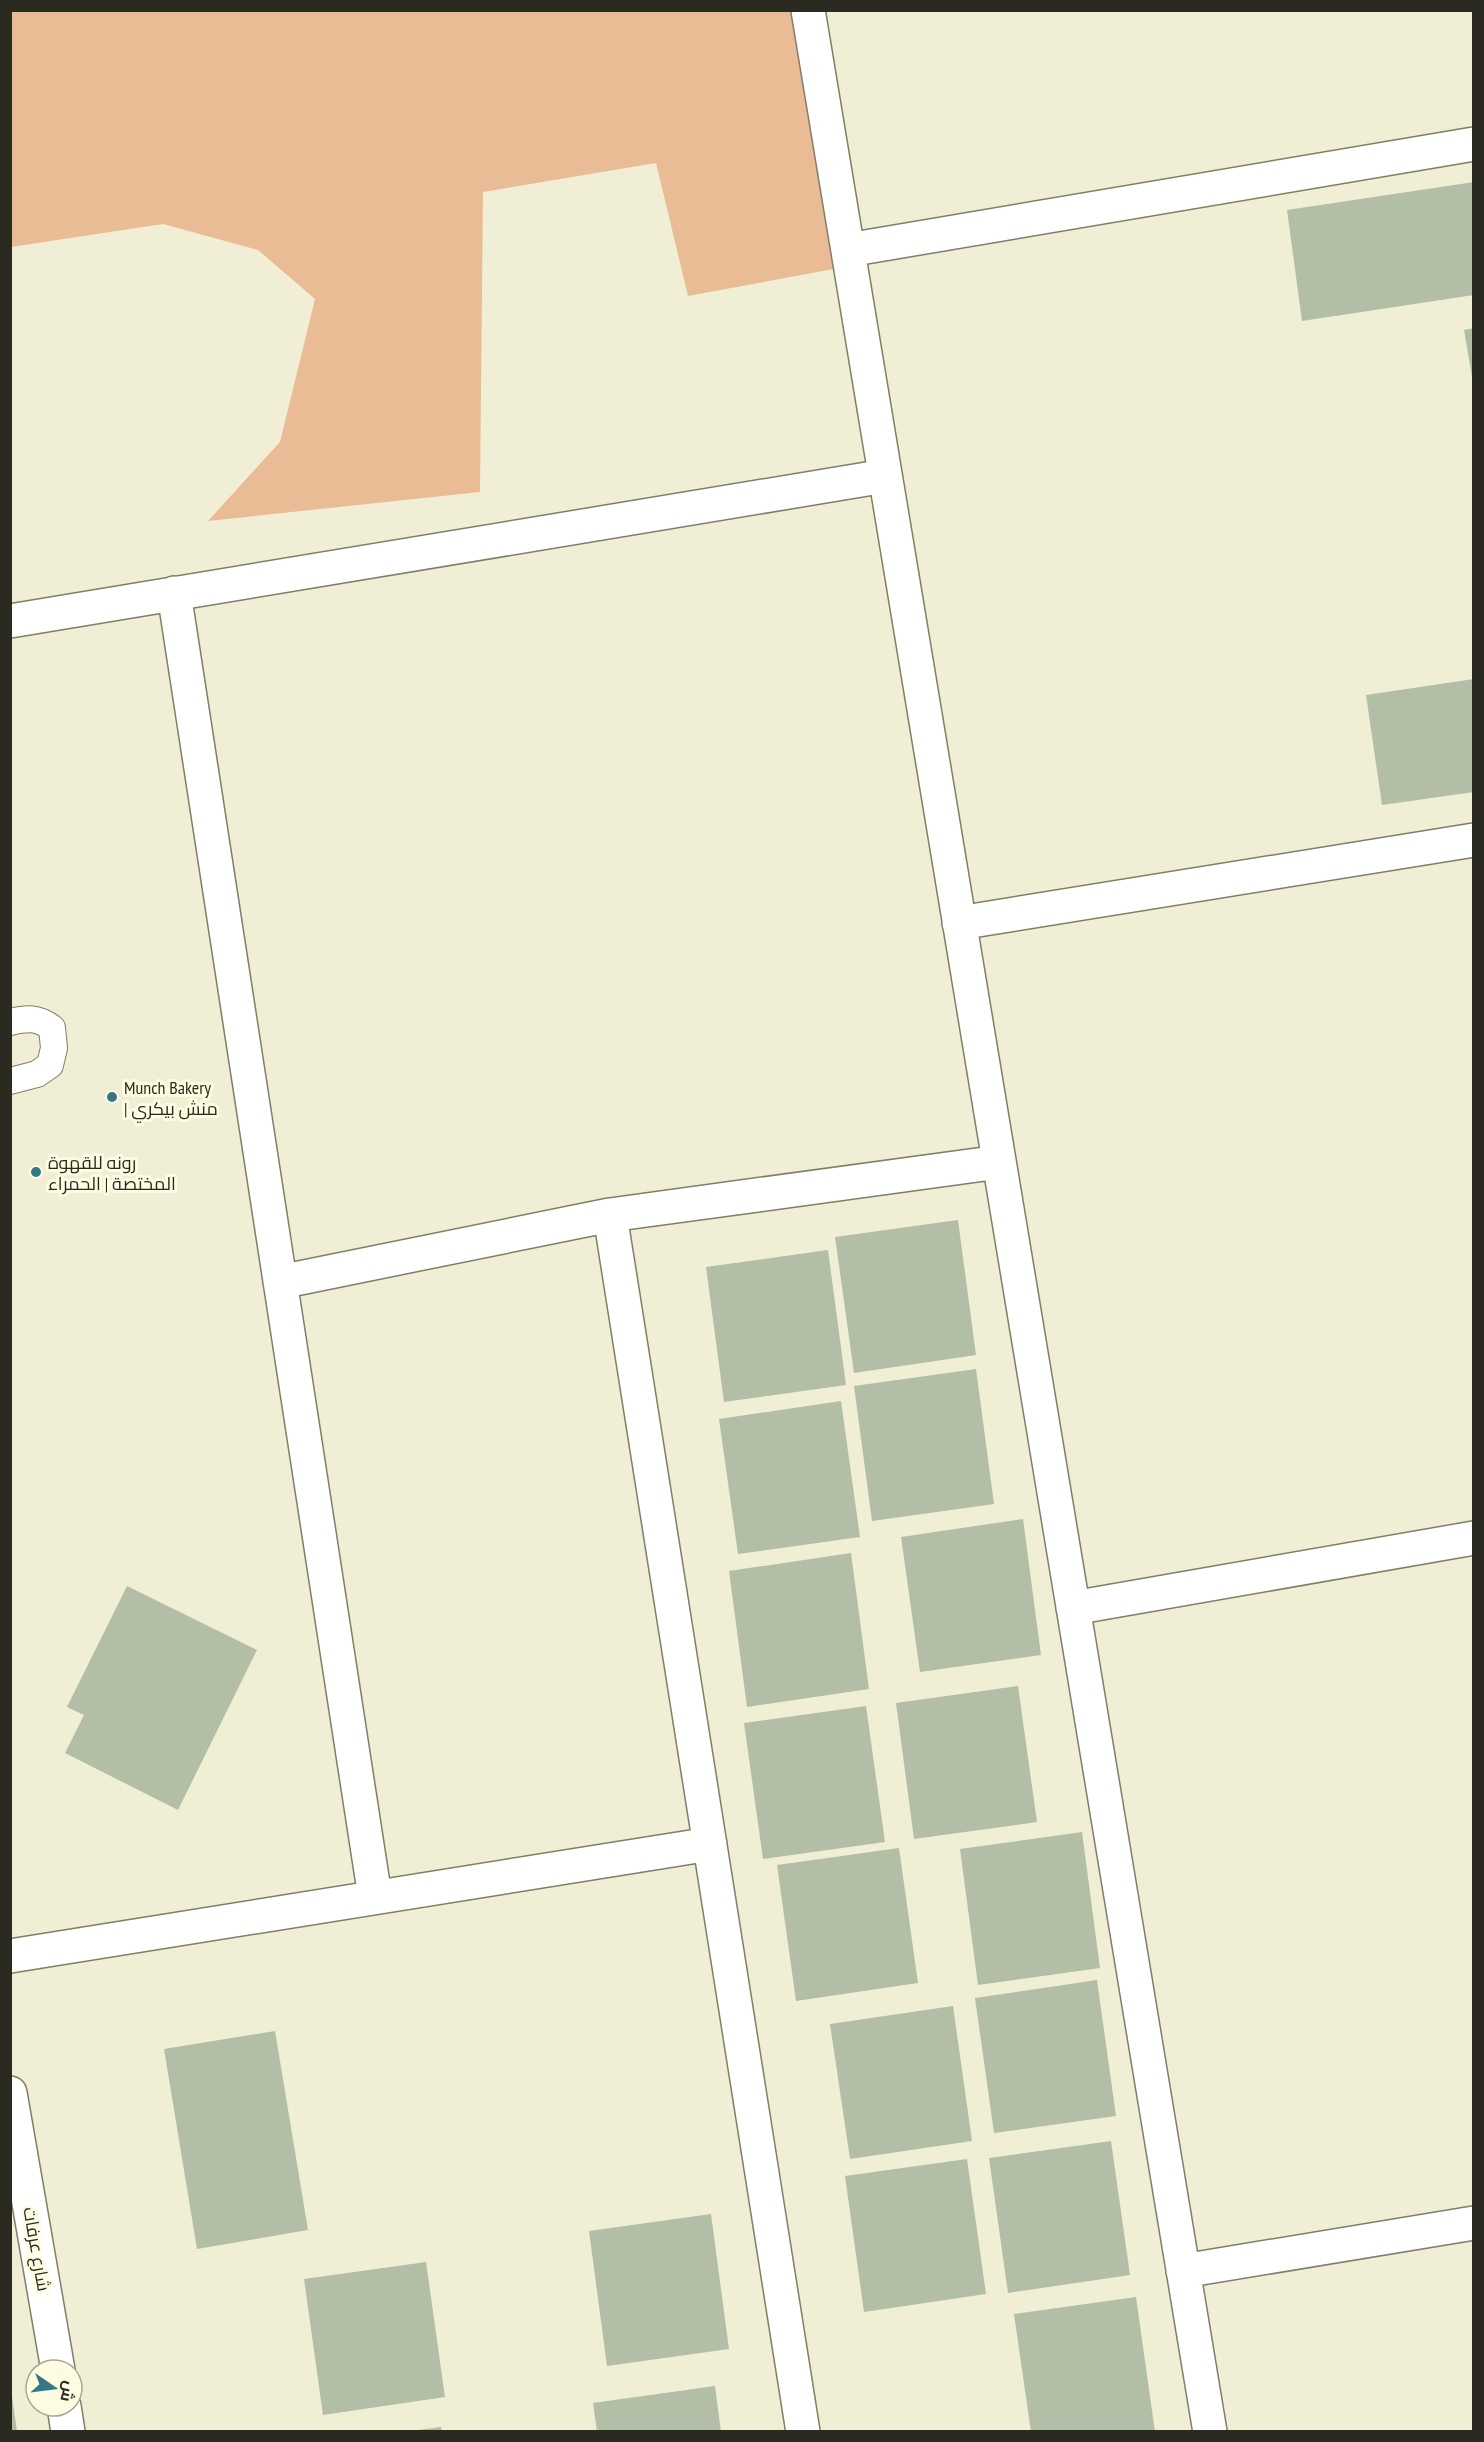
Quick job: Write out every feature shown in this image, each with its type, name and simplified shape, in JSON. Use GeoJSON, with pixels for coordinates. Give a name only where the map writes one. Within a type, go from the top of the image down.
{"type":"FeatureCollection","features":[{"type":"Feature","properties":{"kind":"street"},"geometry":{"type":"LineString","coordinates":[[808,10],[1210,2432]]}},
{"type":"Feature","properties":{"kind":"street"},"geometry":{"type":"LineString","coordinates":[[848,250],[1473,144]]}},
{"type":"Feature","properties":{"kind":"street"},"geometry":{"type":"LineString","coordinates":[[10,621],[885,476]]}},
{"type":"Feature","properties":{"kind":"street"},"geometry":{"type":"LineString","coordinates":[[174,593],[375,1898]]}},
{"type":"Feature","properties":{"kind":"street"},"geometry":{"type":"LineString","coordinates":[[959,923],[1473,840]]}},
{"type":"Feature","properties":{"kind":"street"},"geometry":{"type":"LineString","coordinates":[[280,1282],[610,1215],[999,1162]]}},
{"type":"Feature","properties":{"kind":"street"},"geometry":{"type":"LineString","coordinates":[[610,1215],[803,2432]]}},
{"type":"Feature","properties":{"kind":"street"},"geometry":{"type":"LineString","coordinates":[[1073,1608],[1473,1538]]}},
{"type":"Feature","properties":{"kind":"street"},"geometry":{"type":"LineString","coordinates":[[10,1956],[710,1844]]}},
{"type":"Feature","properties":{"kind":"street","name":"شارع عرفات"},"geometry":{"type":"LineString","coordinates":[[10,2093],[56,2358]]}},
{"type":"Feature","properties":{"kind":"street"},"geometry":{"type":"LineString","coordinates":[[1183,2271],[1473,2223]]}},
{"type":"Feature","properties":{"kind":"lane"},"geometry":{"type":"LineString","coordinates":[[10,1022],[29,1018],[43,1021],[52,1028],[54,1048],[50,1065],[37,1074],[10,1081]]}},
{"type":"Feature","properties":{"kind":"shaded area"},"geometry":{"type":"Polygon","coordinates":[[[804,10],[850,266],[688,296],[656,163],[483,192],[480,492],[208,521],[280,442],[315,299],[258,250],[163,224],[11,247],[11,11],[804,10]]]}},
{"type":"Feature","properties":{"kind":"building"},"geometry":{"type":"Polygon","coordinates":[[[1474,182],[1474,295],[1302,321],[1287,210],[1474,182]]]}},
{"type":"Feature","properties":{"kind":"building"},"geometry":{"type":"Polygon","coordinates":[[[1474,328],[1474,377],[1472,377],[1464,330],[1474,328]]]}},
{"type":"Feature","properties":{"kind":"building"},"geometry":{"type":"Polygon","coordinates":[[[1474,679],[1474,792],[1382,805],[1366,695],[1474,679]]]}},
{"type":"Feature","properties":{"kind":"building"},"geometry":{"type":"Polygon","coordinates":[[[958,1220],[976,1355],[854,1373],[835,1237],[958,1220]]]}},
{"type":"Feature","properties":{"kind":"building"},"geometry":{"type":"Polygon","coordinates":[[[828,1250],[846,1385],[724,1402],[706,1267],[828,1250]]]}},
{"type":"Feature","properties":{"kind":"building"},"geometry":{"type":"Polygon","coordinates":[[[976,1369],[994,1504],[872,1521],[854,1386],[976,1369]]]}},
{"type":"Feature","properties":{"kind":"building"},"geometry":{"type":"Polygon","coordinates":[[[841,1401],[860,1537],[738,1554],[719,1419],[841,1401]]]}},
{"type":"Feature","properties":{"kind":"building"},"geometry":{"type":"Polygon","coordinates":[[[1023,1519],[1041,1655],[920,1672],[901,1537],[1023,1519]]]}},
{"type":"Feature","properties":{"kind":"building"},"geometry":{"type":"Polygon","coordinates":[[[851,1553],[869,1689],[747,1707],[729,1571],[851,1553]]]}},
{"type":"Feature","properties":{"kind":"building"},"geometry":{"type":"Polygon","coordinates":[[[127,1586],[257,1650],[178,1810],[65,1753],[84,1715],[67,1707],[127,1586]]]}},
{"type":"Feature","properties":{"kind":"building"},"geometry":{"type":"Polygon","coordinates":[[[1018,1686],[1037,1822],[914,1839],[896,1703],[1018,1686]]]}},
{"type":"Feature","properties":{"kind":"building"},"geometry":{"type":"Polygon","coordinates":[[[866,1706],[885,1842],[763,1859],[744,1723],[866,1706]]]}},
{"type":"Feature","properties":{"kind":"building"},"geometry":{"type":"Polygon","coordinates":[[[1082,1832],[1100,1968],[978,1985],[960,1849],[1082,1832]]]}},
{"type":"Feature","properties":{"kind":"building"},"geometry":{"type":"Polygon","coordinates":[[[899,1848],[918,1983],[796,2001],[777,1865],[899,1848]]]}},
{"type":"Feature","properties":{"kind":"building"},"geometry":{"type":"Polygon","coordinates":[[[1097,1980],[1116,2116],[994,2133],[975,1998],[1097,1980]]]}},
{"type":"Feature","properties":{"kind":"building"},"geometry":{"type":"Polygon","coordinates":[[[953,2006],[972,2141],[850,2159],[830,2024],[953,2006]]]}},
{"type":"Feature","properties":{"kind":"building"},"geometry":{"type":"Polygon","coordinates":[[[275,2031],[308,2230],[197,2249],[164,2049],[275,2031]]]}},
{"type":"Feature","properties":{"kind":"building"},"geometry":{"type":"Polygon","coordinates":[[[1111,2141],[1130,2275],[1008,2293],[989,2158],[1111,2141]]]}},
{"type":"Feature","properties":{"kind":"building"},"geometry":{"type":"Polygon","coordinates":[[[967,2159],[986,2294],[864,2312],[845,2176],[967,2159]]]}},
{"type":"Feature","properties":{"kind":"building"},"geometry":{"type":"Polygon","coordinates":[[[711,2214],[729,2349],[607,2366],[589,2231],[711,2214]]]}},
{"type":"Feature","properties":{"kind":"building"},"geometry":{"type":"Polygon","coordinates":[[[426,2262],[445,2397],[323,2415],[304,2279],[426,2262]]]}},
{"type":"Feature","properties":{"kind":"building"},"geometry":{"type":"Polygon","coordinates":[[[1136,2297],[1155,2432],[1031,2432],[1014,2314],[1136,2297]]]}},
{"type":"Feature","properties":{"kind":"building"},"geometry":{"type":"Polygon","coordinates":[[[715,2386],[721,2432],[597,2432],[593,2403],[715,2386]]]}},
{"type":"Feature","properties":{"kind":"building"},"geometry":{"type":"Polygon","coordinates":[[[10,2396],[12,2396],[17,2432],[10,2432],[10,2396]]]}},
{"type":"Feature","properties":{"kind":"building"},"geometry":{"type":"Polygon","coordinates":[[[441,2427],[442,2432],[418,2432],[418,2430],[441,2427]]]}},
{"type":"Feature","properties":{"kind":"place","name":"Munch Bakery | منش بيكري"},"geometry":{"type":"Point","coordinates":[112,1097]}},
{"type":"Feature","properties":{"kind":"place","name":"رونه للقهوة المختصة | الحمراء"},"geometry":{"type":"Point","coordinates":[36,1172]}}]}
